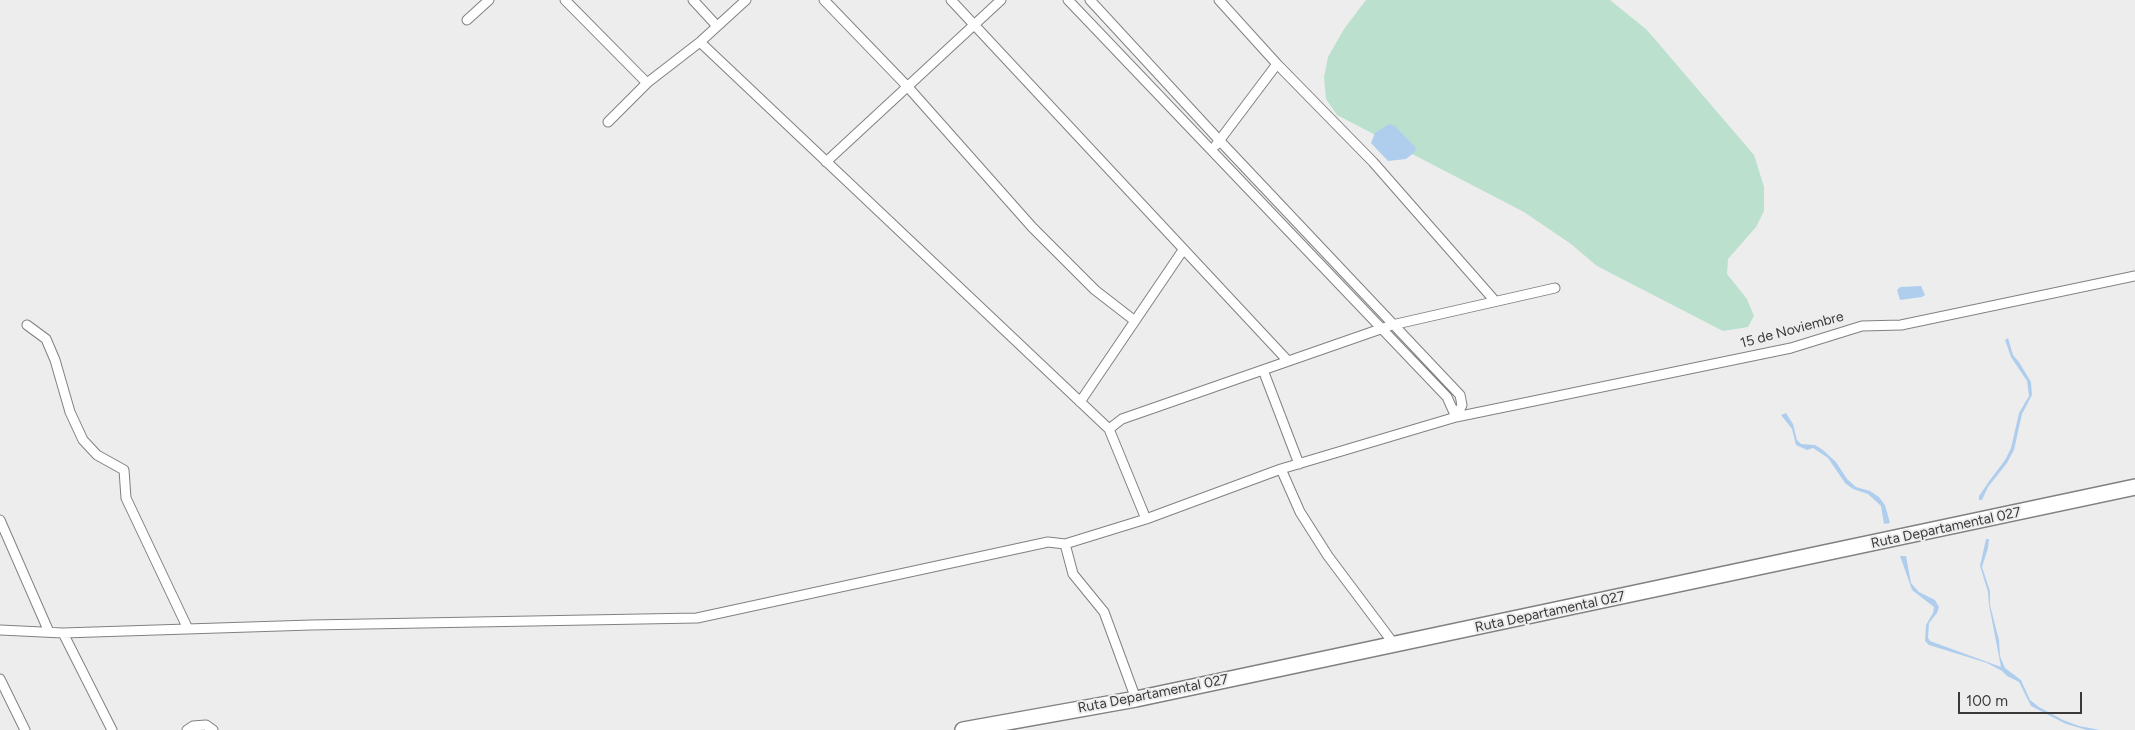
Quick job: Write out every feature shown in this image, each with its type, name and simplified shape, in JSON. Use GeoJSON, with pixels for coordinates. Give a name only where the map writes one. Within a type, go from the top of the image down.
{"type":"FeatureCollection","features":[{"type":"Feature","properties":{"kind":"main road","name":"Ruta Departamental 027"},"geometry":{"type":"LineString","coordinates":[[963,730],[1136,699],[2135,487]]}},
{"type":"Feature","properties":{"kind":"street"},"geometry":{"type":"LineString","coordinates":[[467,20],[489,0]]}},
{"type":"Feature","properties":{"kind":"street"},"geometry":{"type":"LineString","coordinates":[[565,0],[646,82]]}},
{"type":"Feature","properties":{"kind":"street"},"geometry":{"type":"LineString","coordinates":[[693,0],[717,26]]}},
{"type":"Feature","properties":{"kind":"street"},"geometry":{"type":"LineString","coordinates":[[608,122],[646,82],[700,42],[746,0]]}},
{"type":"Feature","properties":{"kind":"street"},"geometry":{"type":"LineString","coordinates":[[824,0],[907,86],[1032,227],[1095,290],[1135,320]]}},
{"type":"Feature","properties":{"kind":"street"},"geometry":{"type":"LineString","coordinates":[[951,0],[1288,361]]}},
{"type":"Feature","properties":{"kind":"street"},"geometry":{"type":"LineString","coordinates":[[826,162],[1001,0]]}},
{"type":"Feature","properties":{"kind":"street"},"geometry":{"type":"LineString","coordinates":[[1068,0],[1447,398],[1456,417]]}},
{"type":"Feature","properties":{"kind":"street"},"geometry":{"type":"LineString","coordinates":[[1090,0],[1392,325],[1460,395],[1462,405],[1456,417]]}},
{"type":"Feature","properties":{"kind":"street"},"geometry":{"type":"LineString","coordinates":[[1220,0],[1277,64],[1373,162],[1495,302]]}},
{"type":"Feature","properties":{"kind":"street"},"geometry":{"type":"LineString","coordinates":[[700,42],[1109,429],[1146,519]]}},
{"type":"Feature","properties":{"kind":"street"},"geometry":{"type":"LineString","coordinates":[[1210,151],[1220,141],[1277,64]]}},
{"type":"Feature","properties":{"kind":"street"},"geometry":{"type":"LineString","coordinates":[[1080,402],[1184,250]]}},
{"type":"Feature","properties":{"kind":"street","name":"15 de Noviembre"},"geometry":{"type":"LineString","coordinates":[[0,630],[63,633],[697,618],[1048,542],[1064,544],[1146,519],[1299,464],[1456,417],[1791,348],[1862,326],[1900,324],[2135,276]]}},
{"type":"Feature","properties":{"kind":"street"},"geometry":{"type":"LineString","coordinates":[[1109,429],[1122,419],[1392,325],[1555,288]]}},
{"type":"Feature","properties":{"kind":"street"},"geometry":{"type":"LineString","coordinates":[[27,325],[46,340],[55,360],[70,412],[83,440],[97,456],[124,470],[126,498],[188,629]]}},
{"type":"Feature","properties":{"kind":"street"},"geometry":{"type":"LineString","coordinates":[[1263,370],[1299,464]]}},
{"type":"Feature","properties":{"kind":"street"},"geometry":{"type":"LineString","coordinates":[[1281,470],[1300,512],[1314,534],[1394,644]]}},
{"type":"Feature","properties":{"kind":"street"},"geometry":{"type":"LineString","coordinates":[[0,520],[49,632]]}},
{"type":"Feature","properties":{"kind":"street"},"geometry":{"type":"LineString","coordinates":[[1064,544],[1073,574],[1104,612],[1136,699]]}},
{"type":"Feature","properties":{"kind":"street"},"geometry":{"type":"LineString","coordinates":[[63,633],[112,730]]}},
{"type":"Feature","properties":{"kind":"street"},"geometry":{"type":"LineString","coordinates":[[0,679],[25,730]]}},
{"type":"Feature","properties":{"kind":"street"},"geometry":{"type":"LineString","coordinates":[[187,730],[193,726],[206,725],[213,730]]}},
{"type":"Feature","properties":{"kind":"green space"},"geometry":{"type":"Polygon","coordinates":[[[1366,0],[1610,0],[1647,30],[1754,155],[1764,187],[1764,211],[1756,227],[1728,259],[1727,274],[1747,299],[1754,316],[1748,327],[1723,331],[1597,266],[1571,244],[1524,212],[1337,115],[1326,99],[1324,77],[1328,57],[1344,29],[1366,0]]]}},
{"type":"Feature","properties":{"kind":"water"},"geometry":{"type":"Polygon","coordinates":[[[1389,124],[1395,126],[1416,148],[1415,152],[1406,159],[1388,161],[1371,143],[1375,133],[1389,124]]]}},
{"type":"Feature","properties":{"kind":"water"},"geometry":{"type":"Polygon","coordinates":[[[1921,286],[1925,295],[1922,297],[1900,300],[1897,290],[1900,287],[1921,286]]]}},
{"type":"Feature","properties":{"kind":"water"},"geometry":{"type":"Polygon","coordinates":[[[2008,338],[2013,355],[2031,382],[2032,395],[2022,414],[2014,450],[2007,463],[1988,487],[1982,500],[1979,500],[1979,496],[2005,460],[2011,448],[2019,413],[2029,396],[2027,381],[2011,357],[2005,340],[2008,338]]]}},
{"type":"Feature","properties":{"kind":"water"},"geometry":{"type":"Polygon","coordinates":[[[1786,413],[1793,424],[1797,440],[1801,444],[1815,445],[1823,450],[1836,462],[1847,479],[1856,487],[1870,491],[1879,497],[1885,505],[1890,523],[1884,524],[1881,506],[1868,494],[1853,489],[1845,483],[1828,458],[1813,448],[1807,450],[1796,445],[1792,429],[1781,415],[1786,413]]]}},
{"type":"Feature","properties":{"kind":"water"},"geometry":{"type":"Polygon","coordinates":[[[1986,539],[1989,539],[1988,548],[1982,567],[1990,591],[1990,605],[1999,640],[2000,656],[2005,668],[2021,680],[2030,700],[2039,707],[2063,720],[2079,726],[2100,730],[2087,730],[2066,724],[2031,706],[2019,682],[2002,671],[1987,663],[1929,645],[1925,641],[1926,625],[1933,613],[1934,607],[1912,590],[1900,556],[1906,556],[1911,583],[1919,592],[1935,600],[1939,607],[1929,623],[1928,638],[1930,641],[2001,667],[1989,605],[1988,592],[1980,566],[1986,539]]]}}]}
